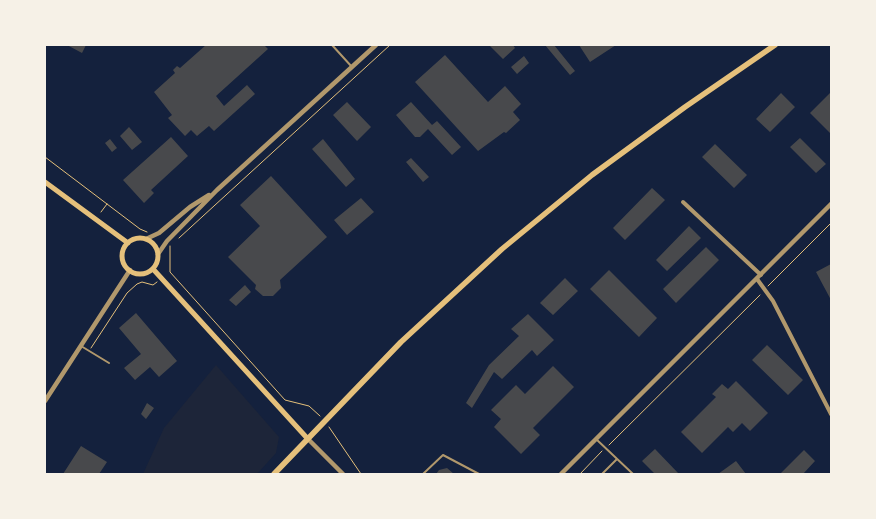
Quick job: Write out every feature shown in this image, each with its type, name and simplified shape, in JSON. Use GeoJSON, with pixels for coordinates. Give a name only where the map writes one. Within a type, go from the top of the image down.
{"type":"FeatureCollection","features":[{"type":"Feature","properties":{"kind":"highway"},"geometry":{"type":"LineString","coordinates":[[274,474],[401,342],[502,249],[592,175],[685,106],[775,45]]}},
{"type":"Feature","properties":{"kind":"main road"},"geometry":{"type":"LineString","coordinates":[[45,182],[128,243]]}},
{"type":"Feature","properties":{"kind":"main road"},"geometry":{"type":"LineString","coordinates":[[140,238],[146,239],[155,246],[158,254],[157,262],[152,269],[139,274],[130,270],[123,257],[124,249],[128,243],[140,238]]}},
{"type":"Feature","properties":{"kind":"main road"},"geometry":{"type":"LineString","coordinates":[[152,269],[307,438]]}},
{"type":"Feature","properties":{"kind":"street"},"geometry":{"type":"LineString","coordinates":[[158,254],[217,190],[376,45]]}},
{"type":"Feature","properties":{"kind":"street"},"geometry":{"type":"LineString","coordinates":[[146,239],[159,232],[190,207],[217,190]]}},
{"type":"Feature","properties":{"kind":"street"},"geometry":{"type":"LineString","coordinates":[[683,202],[761,275]]}},
{"type":"Feature","properties":{"kind":"street"},"geometry":{"type":"LineString","coordinates":[[561,474],[831,204]]}},
{"type":"Feature","properties":{"kind":"street"},"geometry":{"type":"LineString","coordinates":[[45,401],[130,270]]}},
{"type":"Feature","properties":{"kind":"street"},"geometry":{"type":"LineString","coordinates":[[757,280],[765,290],[831,414]]}},
{"type":"Feature","properties":{"kind":"street"},"geometry":{"type":"LineString","coordinates":[[307,438],[343,474]]}},
{"type":"Feature","properties":{"kind":"lane"},"geometry":{"type":"LineString","coordinates":[[332,45],[352,67]]}},
{"type":"Feature","properties":{"kind":"lane"},"geometry":{"type":"LineString","coordinates":[[81,346],[109,363]]}},
{"type":"Feature","properties":{"kind":"lane"},"geometry":{"type":"LineString","coordinates":[[596,439],[633,474]]}},
{"type":"Feature","properties":{"kind":"lane"},"geometry":{"type":"LineString","coordinates":[[423,474],[443,455],[479,474]]}},
{"type":"Feature","properties":{"kind":"lane"},"geometry":{"type":"LineString","coordinates":[[602,474],[617,459]]}},
{"type":"Feature","properties":{"kind":"path"},"geometry":{"type":"LineString","coordinates":[[361,474],[324,421],[310,406],[285,400],[170,272],[169,243],[390,45]]}},
{"type":"Feature","properties":{"kind":"path"},"geometry":{"type":"LineString","coordinates":[[45,157],[140,229],[148,232]]}},
{"type":"Feature","properties":{"kind":"path"},"geometry":{"type":"LineString","coordinates":[[101,212],[108,203]]}},
{"type":"Feature","properties":{"kind":"path"},"geometry":{"type":"LineString","coordinates":[[580,474],[831,223]]}},
{"type":"Feature","properties":{"kind":"path"},"geometry":{"type":"LineString","coordinates":[[89,351],[127,293],[136,284],[142,282],[153,285],[170,272]]}},
{"type":"Feature","properties":{"kind":"shaded area"},"geometry":{"type":"Polygon","coordinates":[[[216,365],[279,437],[276,453],[257,474],[143,474],[164,428],[216,365]]]}},
{"type":"Feature","properties":{"kind":"building"},"geometry":{"type":"Polygon","coordinates":[[[67,45],[86,45],[82,53],[67,45]]]}},
{"type":"Feature","properties":{"kind":"building"},"geometry":{"type":"Polygon","coordinates":[[[206,45],[264,45],[268,49],[216,96],[224,106],[247,85],[255,94],[214,131],[209,126],[197,136],[191,130],[185,136],[168,118],[172,115],[154,92],[175,73],[173,70],[177,66],[180,68],[206,45]]]}},
{"type":"Feature","properties":{"kind":"building"},"geometry":{"type":"Polygon","coordinates":[[[489,45],[513,45],[515,48],[503,59],[489,45]]]}},
{"type":"Feature","properties":{"kind":"building"},"geometry":{"type":"Polygon","coordinates":[[[545,45],[554,45],[575,71],[570,75],[545,45]]]}},
{"type":"Feature","properties":{"kind":"building"},"geometry":{"type":"Polygon","coordinates":[[[579,45],[616,45],[590,62],[579,45]]]}},
{"type":"Feature","properties":{"kind":"building"},"geometry":{"type":"Polygon","coordinates":[[[445,55],[488,102],[505,86],[521,104],[513,112],[520,120],[506,133],[504,132],[478,151],[415,82],[445,55]]]}},
{"type":"Feature","properties":{"kind":"building"},"geometry":{"type":"Polygon","coordinates":[[[524,56],[529,63],[517,74],[511,67],[524,56]]]}},
{"type":"Feature","properties":{"kind":"building"},"geometry":{"type":"Polygon","coordinates":[[[831,92],[831,134],[810,113],[831,92]]]}},
{"type":"Feature","properties":{"kind":"building"},"geometry":{"type":"Polygon","coordinates":[[[781,93],[795,107],[770,132],[756,119],[781,93]]]}},
{"type":"Feature","properties":{"kind":"building"},"geometry":{"type":"Polygon","coordinates":[[[347,102],[371,127],[357,141],[333,115],[347,102]]]}},
{"type":"Feature","properties":{"kind":"building"},"geometry":{"type":"Polygon","coordinates":[[[411,102],[432,125],[437,121],[461,147],[452,155],[428,129],[420,137],[415,137],[396,115],[411,102]]]}},
{"type":"Feature","properties":{"kind":"building"},"geometry":{"type":"Polygon","coordinates":[[[129,127],[142,142],[132,150],[120,136],[129,127]]]}},
{"type":"Feature","properties":{"kind":"building"},"geometry":{"type":"Polygon","coordinates":[[[171,137],[188,156],[151,190],[154,193],[144,203],[123,180],[171,137]]]}},
{"type":"Feature","properties":{"kind":"building"},"geometry":{"type":"Polygon","coordinates":[[[800,138],[826,164],[816,173],[790,147],[800,138]]]}},
{"type":"Feature","properties":{"kind":"building"},"geometry":{"type":"Polygon","coordinates":[[[110,139],[117,148],[112,152],[105,143],[110,139]]]}},
{"type":"Feature","properties":{"kind":"building"},"geometry":{"type":"Polygon","coordinates":[[[323,139],[355,179],[346,187],[312,149],[323,139]]]}},
{"type":"Feature","properties":{"kind":"building"},"geometry":{"type":"Polygon","coordinates":[[[715,144],[747,175],[734,188],[702,157],[715,144]]]}},
{"type":"Feature","properties":{"kind":"building"},"geometry":{"type":"Polygon","coordinates":[[[411,158],[429,177],[423,182],[406,162],[411,158]]]}},
{"type":"Feature","properties":{"kind":"building"},"geometry":{"type":"Polygon","coordinates":[[[271,176],[327,237],[280,280],[281,288],[273,296],[263,296],[255,289],[256,285],[228,257],[260,226],[240,205],[271,176]]]}},
{"type":"Feature","properties":{"kind":"building"},"geometry":{"type":"Polygon","coordinates":[[[652,188],[665,200],[625,240],[613,228],[652,188]]]}},
{"type":"Feature","properties":{"kind":"building"},"geometry":{"type":"Polygon","coordinates":[[[361,198],[374,212],[347,235],[334,220],[361,198]]]}},
{"type":"Feature","properties":{"kind":"building"},"geometry":{"type":"Polygon","coordinates":[[[689,226],[701,238],[667,271],[656,260],[689,226]]]}},
{"type":"Feature","properties":{"kind":"building"},"geometry":{"type":"Polygon","coordinates":[[[706,247],[719,260],[676,303],[663,289],[706,247]]]}},
{"type":"Feature","properties":{"kind":"building"},"geometry":{"type":"Polygon","coordinates":[[[831,264],[831,300],[816,272],[831,264]]]}},
{"type":"Feature","properties":{"kind":"building"},"geometry":{"type":"Polygon","coordinates":[[[609,270],[657,318],[639,337],[590,289],[609,270]]]}},
{"type":"Feature","properties":{"kind":"building"},"geometry":{"type":"Polygon","coordinates":[[[565,278],[578,291],[553,315],[540,303],[565,278]]]}},
{"type":"Feature","properties":{"kind":"building"},"geometry":{"type":"Polygon","coordinates":[[[245,285],[251,292],[236,306],[229,300],[245,285]]]}},
{"type":"Feature","properties":{"kind":"building"},"geometry":{"type":"Polygon","coordinates":[[[136,313],[177,361],[159,377],[150,367],[135,380],[124,368],[141,354],[119,328],[136,313]]]}},
{"type":"Feature","properties":{"kind":"building"},"geometry":{"type":"Polygon","coordinates":[[[528,314],[554,340],[537,356],[532,350],[502,379],[494,372],[472,408],[466,403],[489,365],[519,336],[511,329],[528,314]]]}},
{"type":"Feature","properties":{"kind":"building"},"geometry":{"type":"Polygon","coordinates":[[[767,345],[803,380],[788,395],[752,360],[767,345]]]}},
{"type":"Feature","properties":{"kind":"building"},"geometry":{"type":"Polygon","coordinates":[[[553,366],[574,387],[533,428],[540,435],[521,454],[494,427],[501,419],[491,410],[516,385],[525,394],[553,366]]]}},
{"type":"Feature","properties":{"kind":"building"},"geometry":{"type":"Polygon","coordinates":[[[736,381],[768,413],[750,431],[742,423],[733,432],[728,427],[702,453],[681,432],[716,397],[712,394],[722,384],[728,389],[736,381]]]}},
{"type":"Feature","properties":{"kind":"building"},"geometry":{"type":"Polygon","coordinates":[[[147,403],[154,408],[146,419],[141,414],[147,403]]]}},
{"type":"Feature","properties":{"kind":"building"},"geometry":{"type":"Polygon","coordinates":[[[81,446],[107,462],[99,474],[63,474],[81,446]]]}},
{"type":"Feature","properties":{"kind":"building"},"geometry":{"type":"Polygon","coordinates":[[[655,449],[679,474],[655,474],[642,461],[655,449]]]}},
{"type":"Feature","properties":{"kind":"building"},"geometry":{"type":"Polygon","coordinates":[[[804,450],[815,461],[803,474],[780,474],[804,450]]]}},
{"type":"Feature","properties":{"kind":"building"},"geometry":{"type":"Polygon","coordinates":[[[736,461],[746,474],[718,474],[736,461]]]}},
{"type":"Feature","properties":{"kind":"building"},"geometry":{"type":"Polygon","coordinates":[[[447,468],[454,474],[436,474],[439,470],[447,468]]]}}]}
